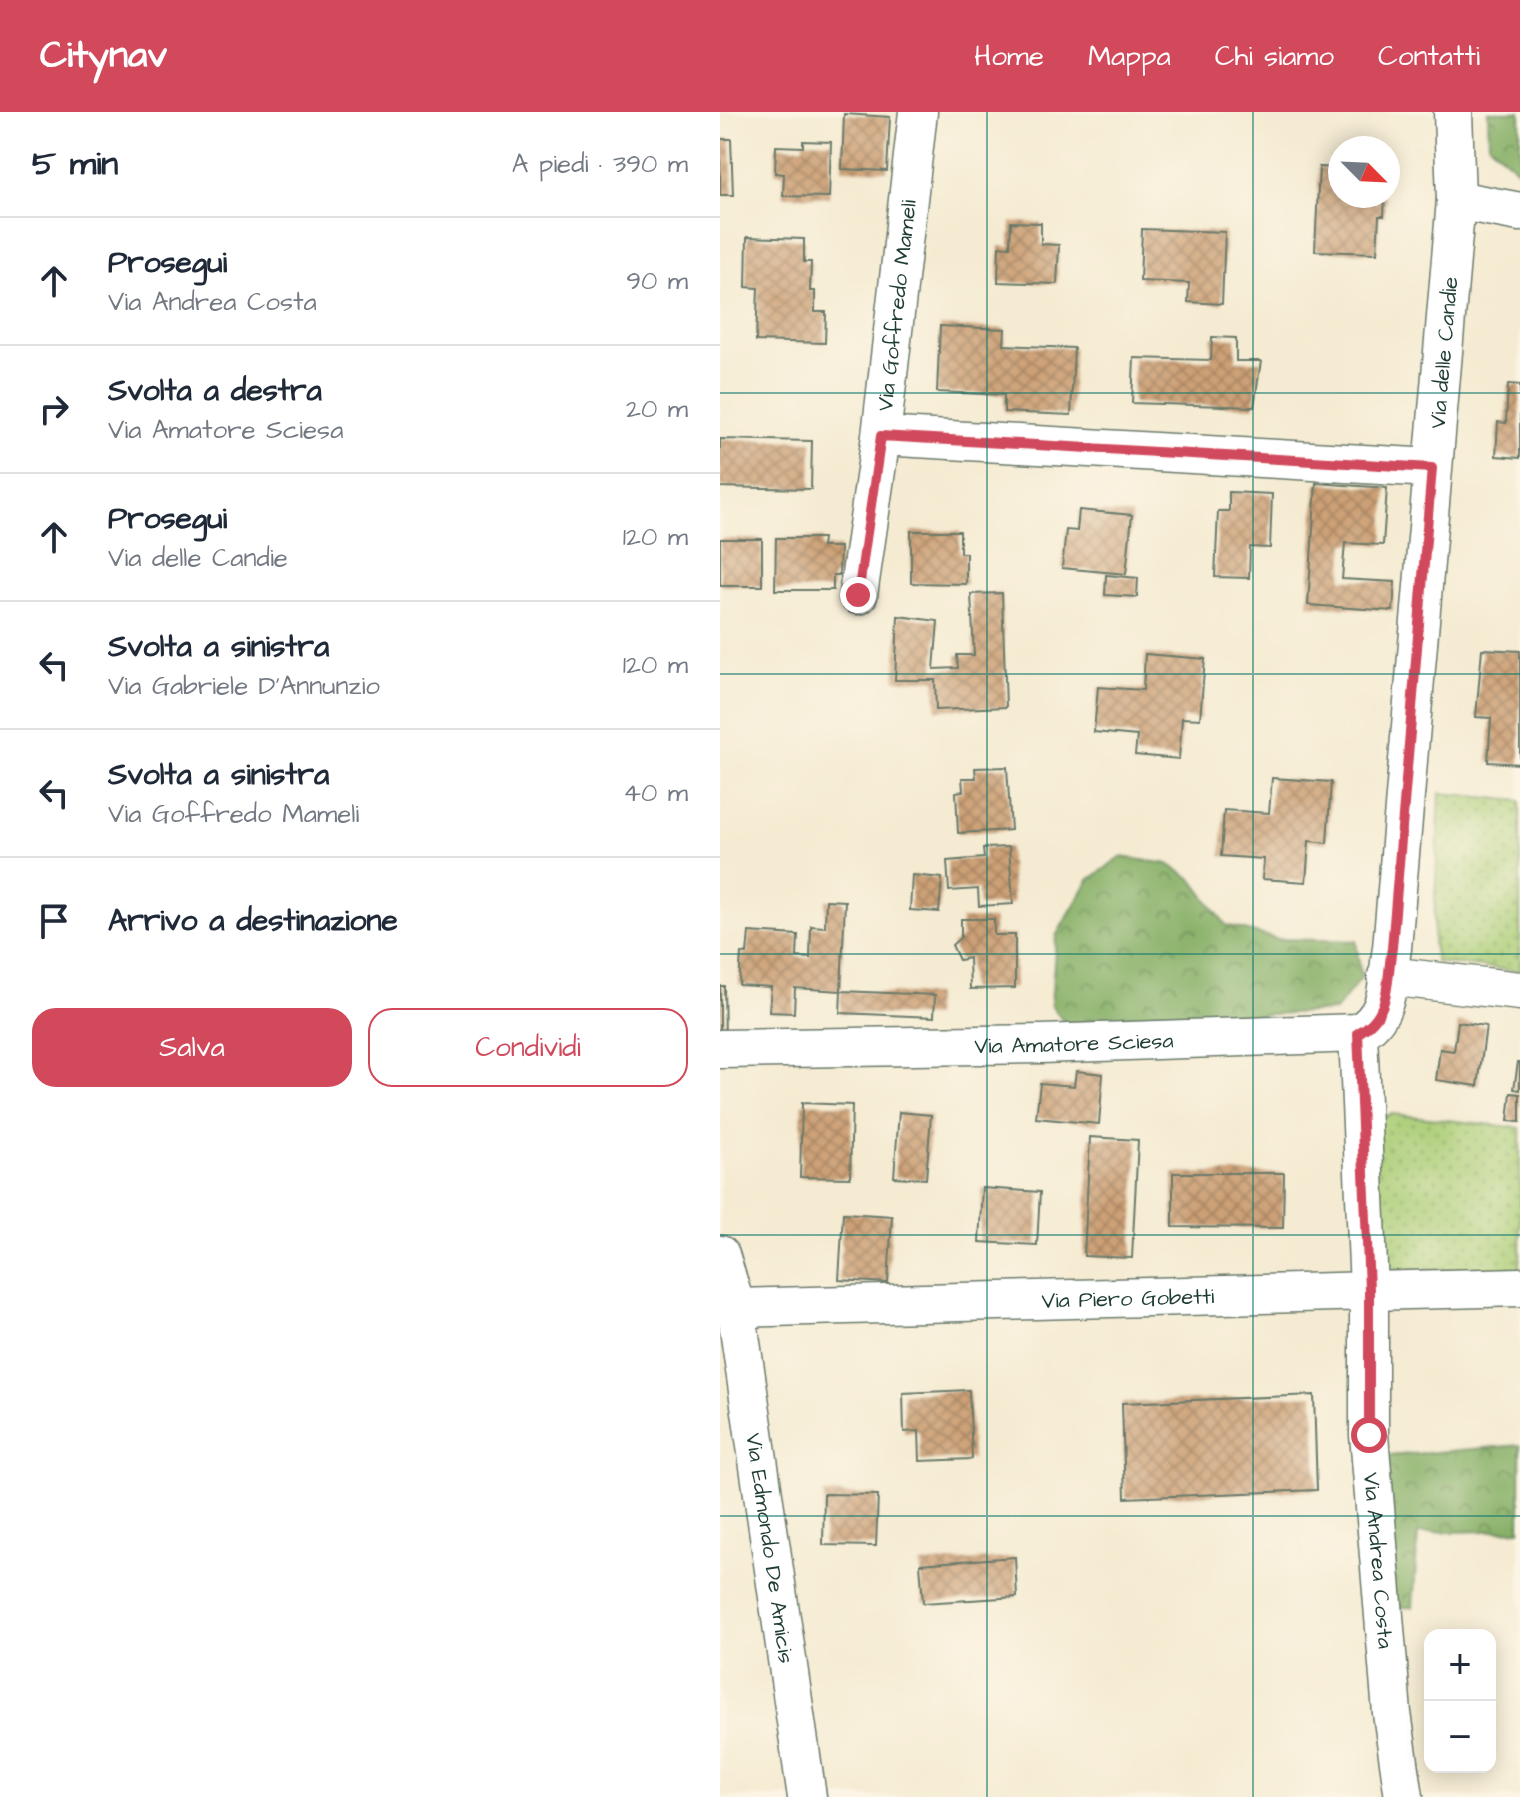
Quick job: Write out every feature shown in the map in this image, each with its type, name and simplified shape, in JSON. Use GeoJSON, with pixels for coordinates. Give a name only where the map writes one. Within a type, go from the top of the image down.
{"type":"FeatureCollection","features":[{"type":"Feature","properties":{"kind":"street","name":"Via Goffredo Mameli"},"geometry":{"type":"LineString","coordinates":[[858,595],[881,436],[918,112]]}},
{"type":"Feature","properties":{"kind":"street","name":"Via delle Candie"},"geometry":{"type":"LineString","coordinates":[[1387,976],[1456,200],[1453,112]]}},
{"type":"Feature","properties":{"kind":"street"},"geometry":{"type":"LineString","coordinates":[[1456,200],[1520,212]]}},
{"type":"Feature","properties":{"kind":"street"},"geometry":{"type":"LineString","coordinates":[[881,436],[1432,468]]}},
{"type":"Feature","properties":{"kind":"street"},"geometry":{"type":"LineString","coordinates":[[1358,1033],[1370,1027],[1383,1011],[1387,976],[1520,991]]}},
{"type":"Feature","properties":{"kind":"street","name":"Via Amatore Sciesa"},"geometry":{"type":"LineString","coordinates":[[720,1049],[1041,1044],[1358,1033]]}},
{"type":"Feature","properties":{"kind":"street","name":"Via Andrea Costa"},"geometry":{"type":"LineString","coordinates":[[1358,1033],[1369,1289],[1369,1435],[1392,1713],[1404,1797]]}},
{"type":"Feature","properties":{"kind":"street","name":"Via Edmondo De Amicis"},"geometry":{"type":"LineString","coordinates":[[720,1255],[736,1308],[733,1381],[807,1797]]}},
{"type":"Feature","properties":{"kind":"street","name":"Via Piero Gobetti"},"geometry":{"type":"LineString","coordinates":[[736,1308],[1520,1287]]}},
{"type":"Feature","properties":{"kind":"green space"},"geometry":{"type":"Polygon","coordinates":[[[1488,112],[1520,112],[1520,172],[1489,144],[1488,112]]]}},
{"type":"Feature","properties":{"kind":"green space"},"geometry":{"type":"Polygon","coordinates":[[[1440,793],[1520,801],[1520,971],[1436,962],[1433,944],[1440,793]]]}},
{"type":"Feature","properties":{"kind":"green space"},"geometry":{"type":"Polygon","coordinates":[[[1121,857],[1168,864],[1192,879],[1226,925],[1277,939],[1356,941],[1361,978],[1335,1011],[1065,1024],[1051,1005],[1056,936],[1089,880],[1121,857]]]}},
{"type":"Feature","properties":{"kind":"green space"},"geometry":{"type":"Polygon","coordinates":[[[1391,1114],[1520,1128],[1520,1270],[1383,1270],[1366,1121],[1391,1114]]]}},
{"type":"Feature","properties":{"kind":"green space"},"geometry":{"type":"Polygon","coordinates":[[[1520,1445],[1520,1530],[1418,1533],[1413,1607],[1365,1608],[1377,1457],[1520,1445]]]}},
{"type":"Feature","properties":{"kind":"building"},"geometry":{"type":"Polygon","coordinates":[[[844,114],[890,117],[887,171],[842,169],[844,114]]]}},
{"type":"Feature","properties":{"kind":"building"},"geometry":{"type":"Polygon","coordinates":[[[720,139],[731,139],[733,195],[720,195],[720,139]]]}},
{"type":"Feature","properties":{"kind":"building"},"geometry":{"type":"Polygon","coordinates":[[[803,141],[831,142],[829,197],[783,196],[784,174],[775,173],[776,146],[803,147],[803,141]]]}},
{"type":"Feature","properties":{"kind":"building"},"geometry":{"type":"Polygon","coordinates":[[[1319,167],[1328,167],[1328,208],[1384,208],[1384,216],[1379,216],[1377,253],[1315,251],[1319,167]]]}},
{"type":"Feature","properties":{"kind":"building"},"geometry":{"type":"Polygon","coordinates":[[[1011,222],[1041,223],[1041,244],[1059,245],[1057,284],[998,282],[999,246],[1010,247],[1011,222]]]}},
{"type":"Feature","properties":{"kind":"building"},"geometry":{"type":"Polygon","coordinates":[[[1142,229],[1225,232],[1222,304],[1188,302],[1189,283],[1140,281],[1142,229]]]}},
{"type":"Feature","properties":{"kind":"building"},"geometry":{"type":"Polygon","coordinates":[[[747,237],[804,239],[804,262],[811,262],[810,291],[815,291],[815,312],[826,312],[825,343],[756,341],[758,288],[746,287],[747,237]]]}},
{"type":"Feature","properties":{"kind":"building"},"geometry":{"type":"Polygon","coordinates":[[[940,326],[1005,329],[1004,345],[1074,348],[1071,415],[1004,412],[1004,395],[937,392],[940,326]]]}},
{"type":"Feature","properties":{"kind":"building"},"geometry":{"type":"Polygon","coordinates":[[[1212,337],[1236,338],[1236,361],[1261,361],[1254,407],[1132,403],[1134,358],[1211,360],[1212,337]]]}},
{"type":"Feature","properties":{"kind":"building"},"geometry":{"type":"Polygon","coordinates":[[[1508,384],[1520,385],[1520,458],[1496,456],[1498,422],[1506,423],[1508,384]]]}},
{"type":"Feature","properties":{"kind":"building"},"geometry":{"type":"Polygon","coordinates":[[[720,439],[812,441],[811,489],[720,487],[720,439]]]}},
{"type":"Feature","properties":{"kind":"building"},"geometry":{"type":"Polygon","coordinates":[[[1316,483],[1387,488],[1383,545],[1345,543],[1342,579],[1395,582],[1393,611],[1308,605],[1316,483]]]}},
{"type":"Feature","properties":{"kind":"building"},"geometry":{"type":"Polygon","coordinates":[[[1229,492],[1272,494],[1270,548],[1250,547],[1249,578],[1215,577],[1218,511],[1229,511],[1229,492]]]}},
{"type":"Feature","properties":{"kind":"building"},"geometry":{"type":"Polygon","coordinates":[[[1079,510],[1132,515],[1126,574],[1062,568],[1066,530],[1077,531],[1079,510]]]}},
{"type":"Feature","properties":{"kind":"building"},"geometry":{"type":"Polygon","coordinates":[[[911,531],[960,531],[960,553],[966,553],[966,584],[911,583],[911,531]]]}},
{"type":"Feature","properties":{"kind":"building"},"geometry":{"type":"Polygon","coordinates":[[[776,538],[823,538],[822,547],[840,547],[839,575],[833,575],[833,590],[775,590],[776,538]]]}},
{"type":"Feature","properties":{"kind":"building"},"geometry":{"type":"Polygon","coordinates":[[[720,539],[762,539],[762,586],[720,586],[720,539]]]}},
{"type":"Feature","properties":{"kind":"building"},"geometry":{"type":"Polygon","coordinates":[[[1106,575],[1138,578],[1137,597],[1105,595],[1106,575]]]}},
{"type":"Feature","properties":{"kind":"building"},"geometry":{"type":"Polygon","coordinates":[[[1002,593],[1006,707],[936,710],[935,680],[895,680],[898,616],[938,621],[934,669],[958,668],[957,655],[974,655],[971,594],[1002,593]]]}},
{"type":"Feature","properties":{"kind":"building"},"geometry":{"type":"Polygon","coordinates":[[[1482,649],[1520,651],[1520,764],[1488,762],[1491,718],[1476,717],[1482,649]]]}},
{"type":"Feature","properties":{"kind":"building"},"geometry":{"type":"Polygon","coordinates":[[[1145,654],[1205,659],[1200,719],[1182,718],[1179,759],[1135,755],[1137,736],[1094,732],[1098,687],[1143,690],[1145,654]]]}},
{"type":"Feature","properties":{"kind":"building"},"geometry":{"type":"Polygon","coordinates":[[[1007,767],[1011,830],[958,833],[956,792],[963,791],[962,778],[976,778],[975,768],[1007,767]]]}},
{"type":"Feature","properties":{"kind":"building"},"geometry":{"type":"Polygon","coordinates":[[[1272,778],[1331,782],[1327,843],[1309,841],[1306,882],[1262,879],[1264,859],[1221,856],[1224,810],[1269,813],[1272,778]]]}},
{"type":"Feature","properties":{"kind":"building"},"geometry":{"type":"Polygon","coordinates":[[[1009,847],[1013,904],[979,906],[978,889],[949,891],[947,861],[984,858],[983,848],[1009,847]]]}},
{"type":"Feature","properties":{"kind":"building"},"geometry":{"type":"Polygon","coordinates":[[[912,875],[942,878],[939,912],[910,910],[912,875]]]}},
{"type":"Feature","properties":{"kind":"building"},"geometry":{"type":"Polygon","coordinates":[[[826,900],[845,901],[841,991],[795,988],[794,1013],[769,1012],[771,987],[739,985],[741,953],[747,954],[749,932],[798,935],[797,957],[810,958],[811,926],[825,927],[826,900]]]}},
{"type":"Feature","properties":{"kind":"building"},"geometry":{"type":"Polygon","coordinates":[[[961,919],[994,919],[994,935],[1015,935],[1015,988],[970,989],[969,958],[959,960],[952,945],[961,937],[961,919]]]}},
{"type":"Feature","properties":{"kind":"building"},"geometry":{"type":"Polygon","coordinates":[[[720,986],[724,986],[725,1038],[720,1039],[720,986]]]}},
{"type":"Feature","properties":{"kind":"building"},"geometry":{"type":"Polygon","coordinates":[[[841,991],[935,995],[934,1017],[840,1013],[841,991]]]}},
{"type":"Feature","properties":{"kind":"building"},"geometry":{"type":"Polygon","coordinates":[[[1458,1022],[1486,1026],[1478,1086],[1436,1080],[1440,1049],[1454,1051],[1458,1022]]]}},
{"type":"Feature","properties":{"kind":"building"},"geometry":{"type":"Polygon","coordinates":[[[1520,1062],[1520,1090],[1514,1089],[1520,1062]]]}},
{"type":"Feature","properties":{"kind":"building"},"geometry":{"type":"Polygon","coordinates":[[[1076,1071],[1103,1074],[1099,1124],[1036,1118],[1040,1083],[1074,1086],[1076,1071]]]}},
{"type":"Feature","properties":{"kind":"building"},"geometry":{"type":"Polygon","coordinates":[[[1511,1093],[1520,1094],[1520,1122],[1508,1121],[1511,1093]]]}},
{"type":"Feature","properties":{"kind":"building"},"geometry":{"type":"Polygon","coordinates":[[[802,1103],[852,1105],[850,1178],[800,1177],[802,1103]]]}},
{"type":"Feature","properties":{"kind":"building"},"geometry":{"type":"Polygon","coordinates":[[[899,1112],[931,1115],[926,1179],[894,1177],[899,1112]]]}},
{"type":"Feature","properties":{"kind":"building"},"geometry":{"type":"Polygon","coordinates":[[[1090,1137],[1138,1140],[1132,1258],[1084,1256],[1090,1137]]]}},
{"type":"Feature","properties":{"kind":"building"},"geometry":{"type":"Polygon","coordinates":[[[1173,1173],[1284,1173],[1283,1228],[1173,1227],[1173,1173]]]}},
{"type":"Feature","properties":{"kind":"building"},"geometry":{"type":"Polygon","coordinates":[[[982,1188],[1040,1192],[1037,1245],[979,1242],[982,1188]]]}},
{"type":"Feature","properties":{"kind":"building"},"geometry":{"type":"Polygon","coordinates":[[[843,1213],[892,1216],[888,1283],[839,1280],[843,1213]]]}},
{"type":"Feature","properties":{"kind":"building"},"geometry":{"type":"Polygon","coordinates":[[[969,1390],[972,1459],[920,1461],[919,1431],[904,1432],[903,1393],[969,1390]]]}},
{"type":"Feature","properties":{"kind":"building"},"geometry":{"type":"Polygon","coordinates":[[[1314,1395],[1317,1490],[1125,1498],[1122,1403],[1314,1395]]]}},
{"type":"Feature","properties":{"kind":"building"},"geometry":{"type":"Polygon","coordinates":[[[824,1494],[878,1495],[876,1546],[823,1545],[824,1494]]]}},
{"type":"Feature","properties":{"kind":"building"},"geometry":{"type":"Polygon","coordinates":[[[1015,1557],[1017,1597],[923,1603],[920,1564],[1015,1557]]]}},
{"type":"Feature","properties":{"kind":"route"},"geometry":{"type":"LineString","coordinates":[[858,595],[881,436],[1432,468],[1392,948],[1383,1011],[1370,1027],[1358,1033],[1369,1289],[1369,1435]]}}]}
